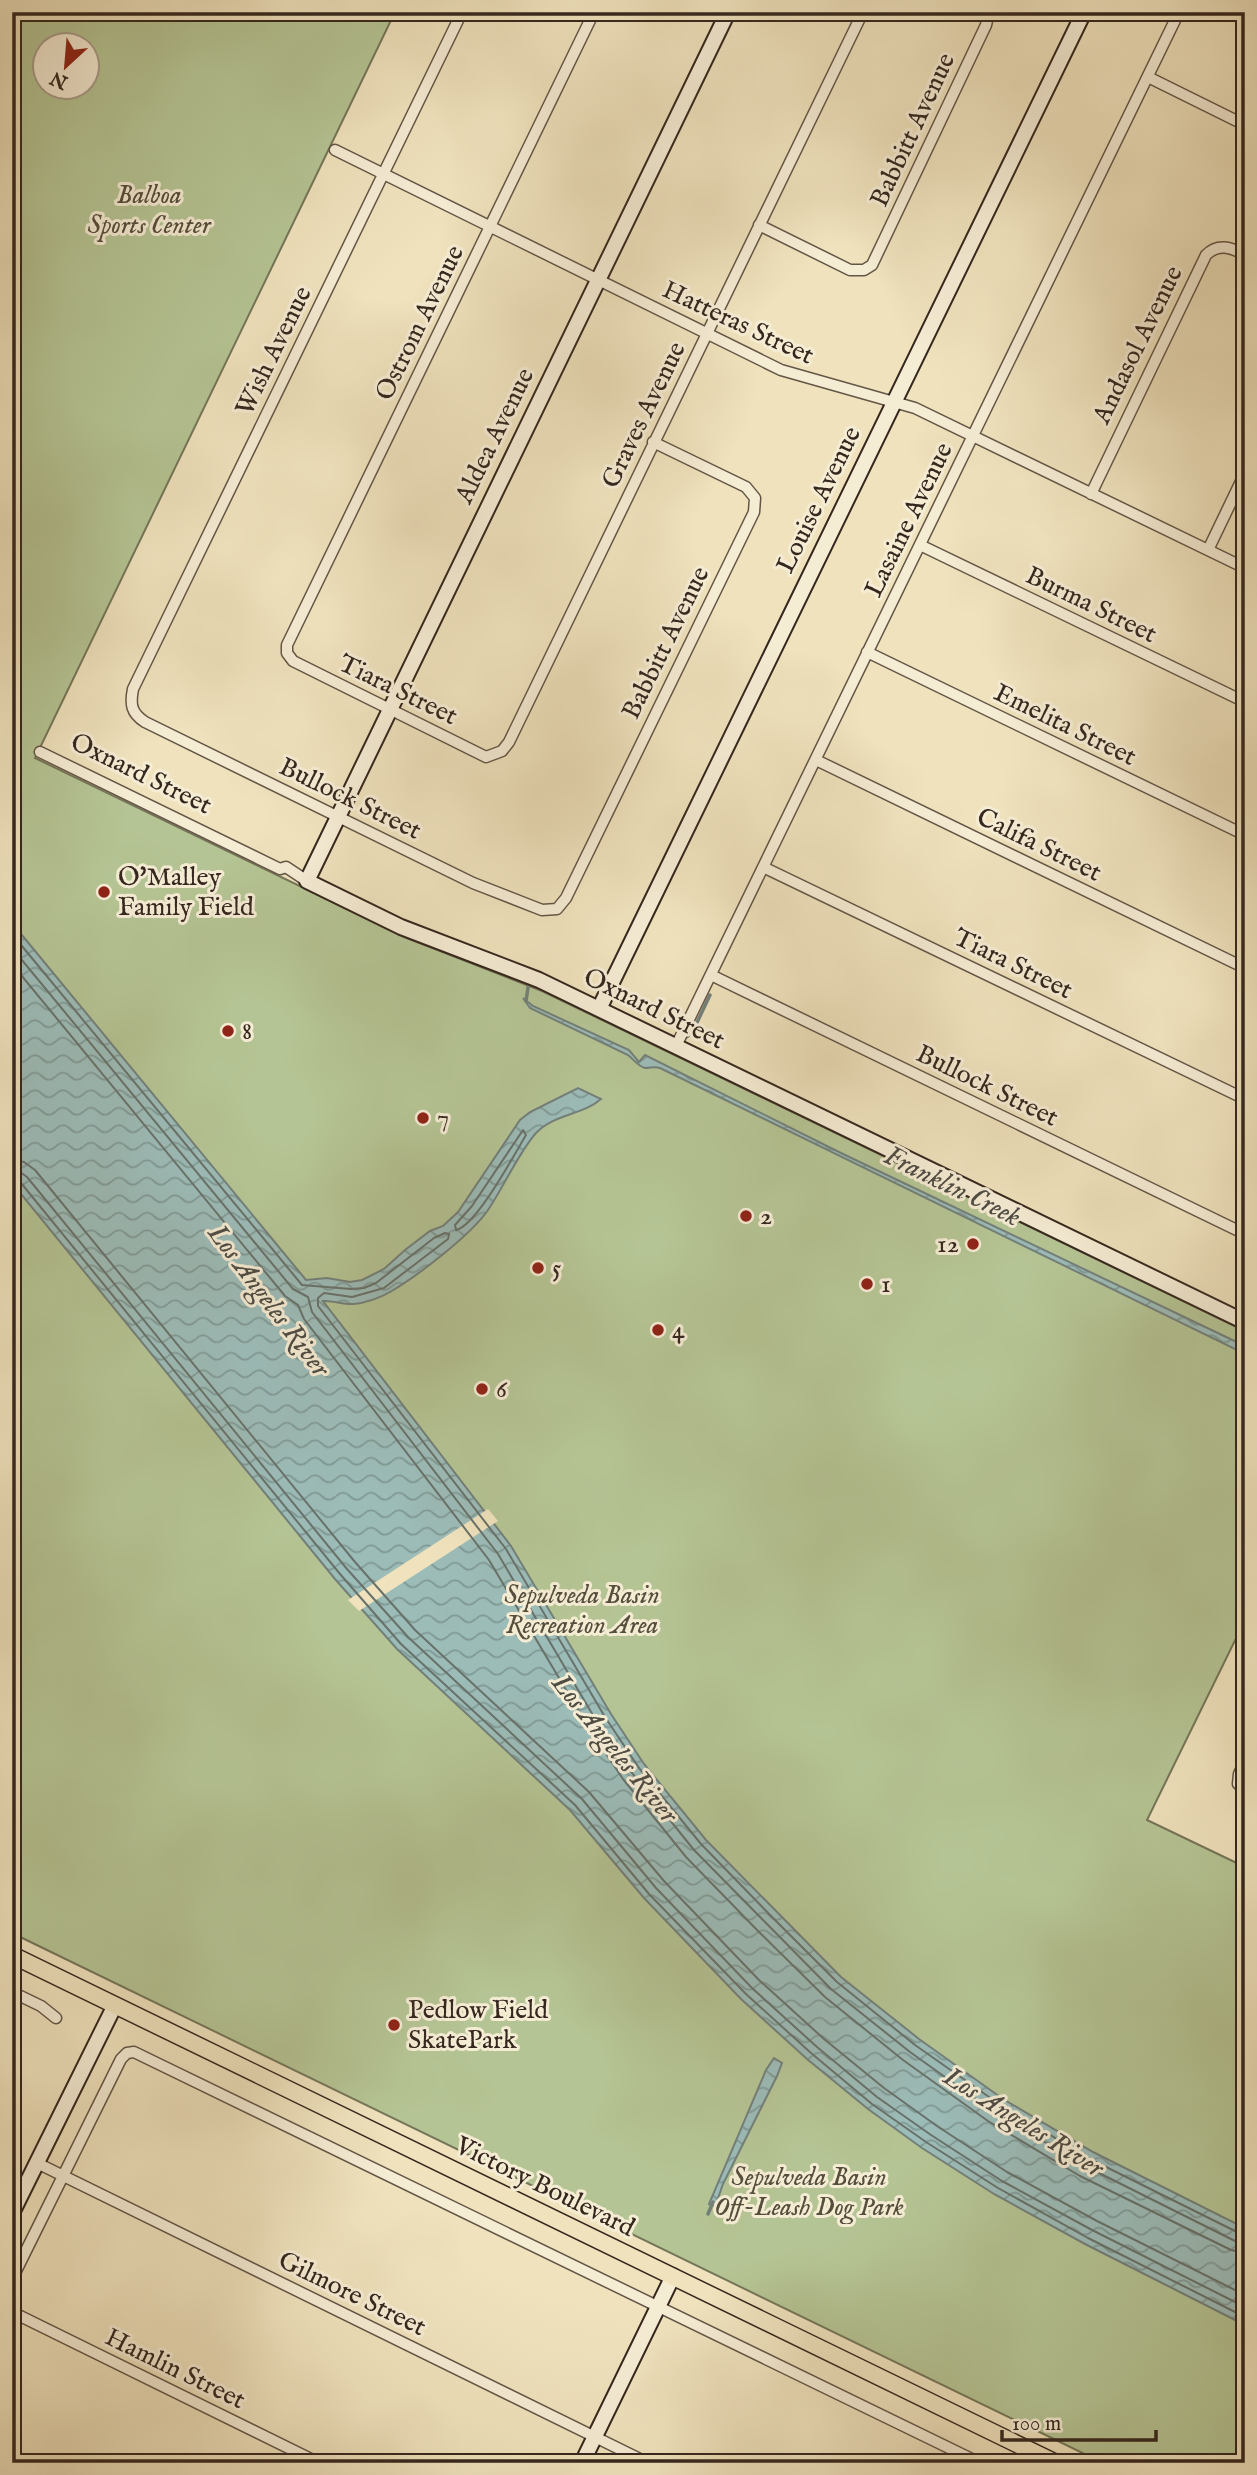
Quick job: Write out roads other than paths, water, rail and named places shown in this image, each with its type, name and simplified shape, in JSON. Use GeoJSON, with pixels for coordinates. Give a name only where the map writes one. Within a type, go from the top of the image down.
{"type":"FeatureCollection","features":[{"type":"Feature","properties":{"kind":"main road","name":"Aldea Avenue"},"geometry":{"type":"LineString","coordinates":[[307,881],[728,12]]}},
{"type":"Feature","properties":{"kind":"main road","name":"Louise Avenue"},"geometry":{"type":"LineString","coordinates":[[599,1009],[1084,12]]}},
{"type":"Feature","properties":{"kind":"main road","name":"Oxnard Street"},"geometry":{"type":"LineString","coordinates":[[307,881],[401,927],[539,980],[1245,1322]]}},
{"type":"Feature","properties":{"kind":"main road","name":"Victory Boulevard"},"geometry":{"type":"LineString","coordinates":[[12,1955],[1056,2463]]}},
{"type":"Feature","properties":{"kind":"main road"},"geometry":{"type":"LineString","coordinates":[[12,2213],[115,2005]]}},
{"type":"Feature","properties":{"kind":"main road"},"geometry":{"type":"LineString","coordinates":[[582,2463],[673,2276]]}},
{"type":"Feature","properties":{"kind":"street","name":"Wish Avenue"},"geometry":{"type":"LineString","coordinates":[[132,710],[133,689],[461,12]]}},
{"type":"Feature","properties":{"kind":"street","name":"Ostrom Avenue"},"geometry":{"type":"LineString","coordinates":[[287,653],[290,636],[594,12]]}},
{"type":"Feature","properties":{"kind":"street","name":"Graves Avenue"},"geometry":{"type":"LineString","coordinates":[[495,755],[509,742],[860,18],[860,12]]}},
{"type":"Feature","properties":{"kind":"street","name":"Babbitt Avenue"},"geometry":{"type":"LineString","coordinates":[[759,225],[850,270],[864,270],[872,265],[986,25],[989,12]]}},
{"type":"Feature","properties":{"kind":"street","name":"Lasaine Avenue"},"geometry":{"type":"LineString","coordinates":[[676,1046],[1180,12]]}},
{"type":"Feature","properties":{"kind":"street"},"geometry":{"type":"LineString","coordinates":[[1148,77],[1245,125]]}},
{"type":"Feature","properties":{"kind":"street","name":"Hatteras Street"},"geometry":{"type":"LineString","coordinates":[[335,150],[796,376],[915,408],[1245,568]]}},
{"type":"Feature","properties":{"kind":"street","name":"Andasol Avenue"},"geometry":{"type":"LineString","coordinates":[[1091,494],[1206,255],[1219,246],[1245,255]]}},
{"type":"Feature","properties":{"kind":"street","name":"Babbitt Avenue"},"geometry":{"type":"LineString","coordinates":[[557,909],[566,898],[754,512],[755,498],[746,487],[653,442]]}},
{"type":"Feature","properties":{"kind":"street"},"geometry":{"type":"LineString","coordinates":[[1208,550],[1245,474]]}},
{"type":"Feature","properties":{"kind":"street","name":"Burma Street"},"geometry":{"type":"LineString","coordinates":[[920,545],[1245,702]]}},
{"type":"Feature","properties":{"kind":"street","name":"Emelita Street"},"geometry":{"type":"LineString","coordinates":[[867,652],[1245,835]]}},
{"type":"Feature","properties":{"kind":"street","name":"Tiara Street"},"geometry":{"type":"LineString","coordinates":[[287,653],[293,662],[477,753],[486,757],[495,755]]}},
{"type":"Feature","properties":{"kind":"street","name":"Bullock Street"},"geometry":{"type":"LineString","coordinates":[[132,710],[145,722],[473,883],[542,910],[557,909]]}},
{"type":"Feature","properties":{"kind":"street","name":"Oxnard Street"},"geometry":{"type":"LineString","coordinates":[[40,752],[280,869],[289,868],[295,875],[307,881]]}},
{"type":"Feature","properties":{"kind":"street","name":"Califa Street"},"geometry":{"type":"LineString","coordinates":[[816,760],[1245,968]]}},
{"type":"Feature","properties":{"kind":"street","name":"Tiara Street"},"geometry":{"type":"LineString","coordinates":[[763,867],[1245,1099]]}},
{"type":"Feature","properties":{"kind":"street","name":"Bullock Street"},"geometry":{"type":"LineString","coordinates":[[711,975],[1245,1234]]}},
{"type":"Feature","properties":{"kind":"street"},"geometry":{"type":"LineString","coordinates":[[1242,1786],[1239,1773],[1245,1761]]}},
{"type":"Feature","properties":{"kind":"street"},"geometry":{"type":"LineString","coordinates":[[12,1992],[41,2006],[56,2018]]}},
{"type":"Feature","properties":{"kind":"street"},"geometry":{"type":"LineString","coordinates":[[12,2279],[121,2059],[127,2053],[134,2052],[980,2463]]}},
{"type":"Feature","properties":{"kind":"street","name":"Gilmore Street"},"geometry":{"type":"LineString","coordinates":[[37,2163],[648,2463]]}},
{"type":"Feature","properties":{"kind":"street","name":"Hamlin Street"},"geometry":{"type":"LineString","coordinates":[[12,2312],[319,2463]]}},
{"type":"Feature","properties":{"kind":"water","name":"Los Angeles River"},"geometry":{"type":"Polygon","coordinates":[[[12,923],[306,1280],[327,1278],[350,1282],[362,1280],[384,1269],[405,1250],[430,1231],[443,1226],[458,1212],[520,1120],[530,1112],[578,1088],[601,1099],[551,1122],[536,1133],[480,1220],[442,1255],[414,1276],[386,1294],[368,1301],[350,1304],[323,1301],[511,1546],[611,1714],[644,1764],[706,1840],[841,1977],[919,2039],[1003,2099],[1093,2152],[1245,2228],[1245,2325],[1085,2244],[994,2194],[922,2148],[868,2109],[807,2059],[741,1999],[644,1898],[570,1810],[397,1649],[335,1579],[12,1183],[12,923]]]}},
{"type":"Feature","properties":{"kind":"water"},"geometry":{"type":"Polygon","coordinates":[[[523,998],[533,1006],[629,1050],[639,1062],[645,1055],[841,1153],[1245,1346],[1245,1354],[660,1068],[638,1065],[628,1055],[530,1008],[523,998]]]}},
{"type":"Feature","properties":{"kind":"water"},"geometry":{"type":"Polygon","coordinates":[[[774,2058],[782,2063],[777,2076],[723,2184],[715,2207],[709,2204],[766,2070],[774,2058]]]}},
{"type":"Feature","properties":{"kind":"waterway"},"geometry":{"type":"LineString","coordinates":[[526,1001],[529,981]]}},
{"type":"Feature","properties":{"kind":"waterway"},"geometry":{"type":"LineString","coordinates":[[682,1040],[692,1033],[710,995]]}},
{"type":"Feature","properties":{"kind":"waterway"},"geometry":{"type":"LineString","coordinates":[[1237,1344],[1245,1327]]}},
{"type":"Feature","properties":{"kind":"waterway"},"geometry":{"type":"LineString","coordinates":[[708,2214],[713,2202]]}},
{"type":"Feature","properties":{"kind":"place","name":"O'Malley Family Field"},"geometry":{"type":"Point","coordinates":[104,892]}},
{"type":"Feature","properties":{"kind":"place","name":"8"},"geometry":{"type":"Point","coordinates":[228,1031]}},
{"type":"Feature","properties":{"kind":"place","name":"7"},"geometry":{"type":"Point","coordinates":[423,1118]}},
{"type":"Feature","properties":{"kind":"place","name":"2"},"geometry":{"type":"Point","coordinates":[746,1216]}},
{"type":"Feature","properties":{"kind":"place","name":"12"},"geometry":{"type":"Point","coordinates":[973,1244]}},
{"type":"Feature","properties":{"kind":"place","name":"5"},"geometry":{"type":"Point","coordinates":[538,1268]}},
{"type":"Feature","properties":{"kind":"place","name":"1"},"geometry":{"type":"Point","coordinates":[867,1284]}},
{"type":"Feature","properties":{"kind":"place","name":"4"},"geometry":{"type":"Point","coordinates":[658,1330]}},
{"type":"Feature","properties":{"kind":"place","name":"6"},"geometry":{"type":"Point","coordinates":[482,1389]}},
{"type":"Feature","properties":{"kind":"place","name":"Pedlow Field SkatePark"},"geometry":{"type":"Point","coordinates":[394,2025]}},
{"type":"Feature","properties":{"kind":"park label","name":"Balboa Sports Center"},"geometry":{"type":"Point","coordinates":[149,210]}},
{"type":"Feature","properties":{"kind":"park label","name":"Sepulveda Basin Recreation Area"},"geometry":{"type":"Point","coordinates":[582,1610]}},
{"type":"Feature","properties":{"kind":"park label","name":"Sepulveda Basin Off-Leash Dog Park"},"geometry":{"type":"Point","coordinates":[809,2192]}},
{"type":"Feature","properties":{"kind":"water label","name":"Franklin Creek"},"geometry":{"type":"Point","coordinates":[952,1187]}}]}
